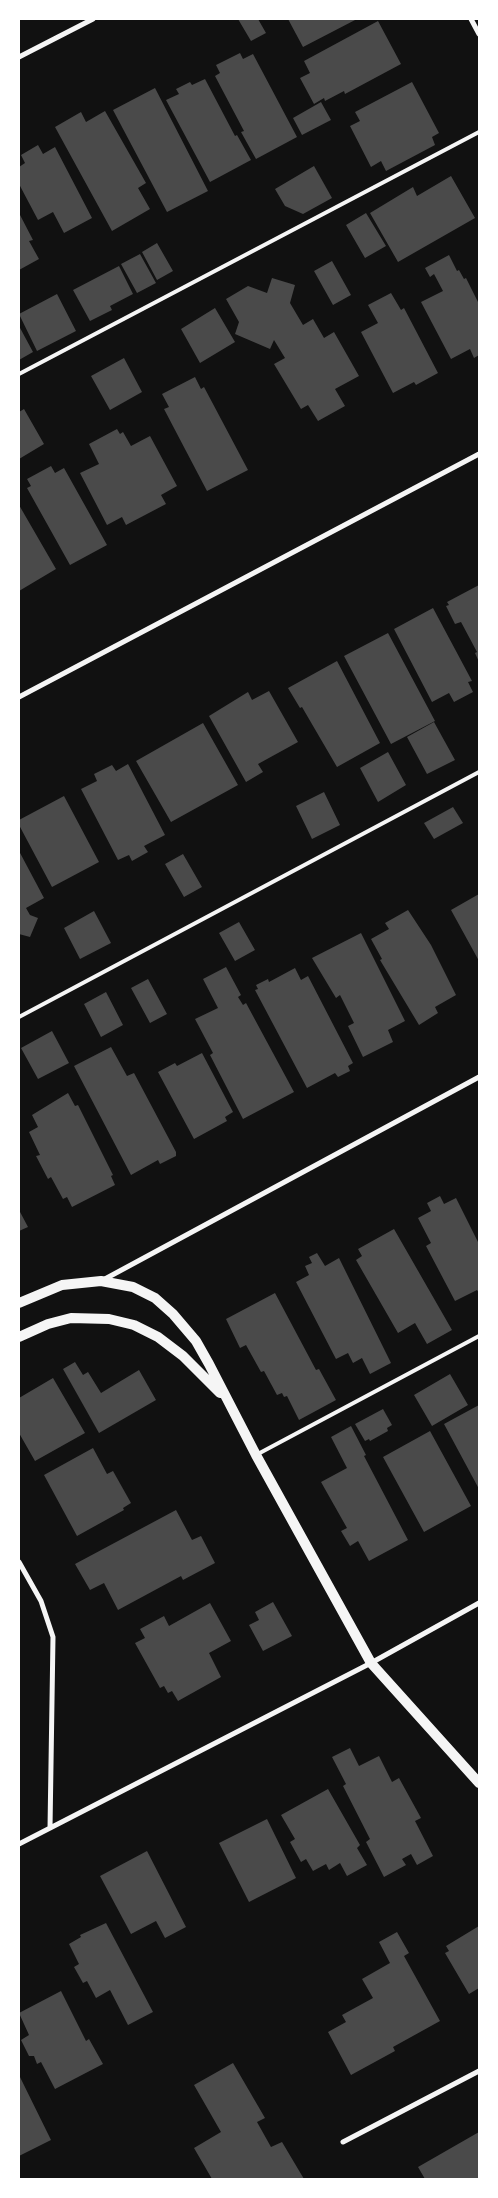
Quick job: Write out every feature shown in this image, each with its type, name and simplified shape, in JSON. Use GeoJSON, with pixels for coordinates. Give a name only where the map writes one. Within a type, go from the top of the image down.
{"type":"FeatureCollection","features":[{"type":"Feature","properties":{"kind":"main road"},"geometry":{"type":"LineString","coordinates":[[19,1303],[62,1285],[101,1281],[133,1287],[155,1298],[173,1314],[196,1341],[256,1455],[372,1663],[479,1783]]}},
{"type":"Feature","properties":{"kind":"main road"},"geometry":{"type":"LineString","coordinates":[[19,1337],[48,1324],[71,1318],[109,1319],[134,1325],[158,1337],[183,1356],[226,1399]]}},
{"type":"Feature","properties":{"kind":"street"},"geometry":{"type":"LineString","coordinates":[[19,58],[93,19]]}},
{"type":"Feature","properties":{"kind":"street"},"geometry":{"type":"LineString","coordinates":[[471,19],[479,34]]}},
{"type":"Feature","properties":{"kind":"street"},"geometry":{"type":"LineString","coordinates":[[19,697],[479,454]]}},
{"type":"Feature","properties":{"kind":"street"},"geometry":{"type":"LineString","coordinates":[[101,1281],[479,1077]]}},
{"type":"Feature","properties":{"kind":"street"},"geometry":{"type":"LineString","coordinates":[[19,1562],[41,1601],[53,1637],[50,1828]]}},
{"type":"Feature","properties":{"kind":"street"},"geometry":{"type":"LineString","coordinates":[[19,1844],[372,1663],[479,1603]]}},
{"type":"Feature","properties":{"kind":"street"},"geometry":{"type":"LineString","coordinates":[[343,2142],[479,2071]]}},
{"type":"Feature","properties":{"kind":"lane"},"geometry":{"type":"LineString","coordinates":[[19,374],[479,132]]}},
{"type":"Feature","properties":{"kind":"lane"},"geometry":{"type":"LineString","coordinates":[[19,1017],[479,772]]}},
{"type":"Feature","properties":{"kind":"lane"},"geometry":{"type":"LineString","coordinates":[[256,1455],[479,1336]]}},
{"type":"Feature","properties":{"kind":"building"},"geometry":{"type":"Polygon","coordinates":[[[238,19],[258,19],[266,33],[251,41],[238,19]]]}},
{"type":"Feature","properties":{"kind":"building"},"geometry":{"type":"Polygon","coordinates":[[[288,19],[357,19],[303,47],[288,19]]]}},
{"type":"Feature","properties":{"kind":"building"},"geometry":{"type":"Polygon","coordinates":[[[378,21],[401,64],[345,94],[344,91],[325,101],[324,98],[314,104],[300,78],[310,73],[304,61],[378,21]]]}},
{"type":"Feature","properties":{"kind":"building"},"geometry":{"type":"Polygon","coordinates":[[[240,53],[243,59],[253,54],[297,137],[256,159],[241,132],[244,131],[215,76],[220,73],[216,65],[240,53]]]}},
{"type":"Feature","properties":{"kind":"building"},"geometry":{"type":"Polygon","coordinates":[[[205,79],[235,136],[237,135],[251,160],[210,182],[166,100],[179,94],[176,89],[190,82],[192,85],[205,79]]]}},
{"type":"Feature","properties":{"kind":"building"},"geometry":{"type":"Polygon","coordinates":[[[412,82],[439,133],[432,137],[435,145],[386,171],[381,161],[371,167],[350,126],[360,121],[355,112],[412,82]]]}},
{"type":"Feature","properties":{"kind":"building"},"geometry":{"type":"Polygon","coordinates":[[[155,88],[208,191],[167,212],[113,110],[155,88]]]}},
{"type":"Feature","properties":{"kind":"building"},"geometry":{"type":"Polygon","coordinates":[[[321,102],[331,120],[302,135],[293,118],[321,102]]]}},
{"type":"Feature","properties":{"kind":"building"},"geometry":{"type":"Polygon","coordinates":[[[105,111],[146,183],[138,188],[150,209],[112,231],[55,127],[81,112],[86,122],[105,111]]]}},
{"type":"Feature","properties":{"kind":"building"},"geometry":{"type":"Polygon","coordinates":[[[38,145],[43,154],[55,147],[92,218],[64,233],[53,212],[38,220],[19,184],[19,167],[25,163],[21,155],[38,145]]]}},
{"type":"Feature","properties":{"kind":"building"},"geometry":{"type":"Polygon","coordinates":[[[314,166],[332,198],[303,214],[285,206],[275,189],[314,166]]]}},
{"type":"Feature","properties":{"kind":"building"},"geometry":{"type":"Polygon","coordinates":[[[451,176],[475,218],[398,262],[370,213],[413,187],[417,196],[451,176]]]}},
{"type":"Feature","properties":{"kind":"building"},"geometry":{"type":"Polygon","coordinates":[[[19,213],[33,240],[29,241],[39,259],[19,270],[19,213]]]}},
{"type":"Feature","properties":{"kind":"building"},"geometry":{"type":"Polygon","coordinates":[[[366,213],[386,246],[365,258],[346,225],[366,213]]]}},
{"type":"Feature","properties":{"kind":"building"},"geometry":{"type":"Polygon","coordinates":[[[157,243],[173,271],[157,280],[142,252],[157,243]]]}},
{"type":"Feature","properties":{"kind":"building"},"geometry":{"type":"Polygon","coordinates":[[[140,254],[156,283],[137,293],[121,264],[140,254]]]}},
{"type":"Feature","properties":{"kind":"building"},"geometry":{"type":"Polygon","coordinates":[[[449,255],[457,271],[459,270],[464,279],[466,278],[479,304],[479,355],[474,358],[470,349],[451,359],[421,302],[443,291],[434,274],[430,277],[425,268],[449,255]]]}},
{"type":"Feature","properties":{"kind":"building"},"geometry":{"type":"Polygon","coordinates":[[[332,261],[351,295],[333,305],[314,271],[332,261]]]}},
{"type":"Feature","properties":{"kind":"building"},"geometry":{"type":"Polygon","coordinates":[[[119,266],[133,294],[110,306],[112,310],[90,321],[73,290],[119,266]]]}},
{"type":"Feature","properties":{"kind":"building"},"geometry":{"type":"Polygon","coordinates":[[[272,278],[295,285],[290,303],[303,325],[313,319],[324,338],[334,332],[359,376],[335,389],[345,406],[318,421],[308,405],[301,409],[274,364],[285,358],[274,340],[270,349],[235,334],[239,322],[226,299],[248,286],[267,293],[272,278]]]}},
{"type":"Feature","properties":{"kind":"building"},"geometry":{"type":"Polygon","coordinates":[[[391,293],[401,310],[404,308],[438,373],[416,385],[414,382],[393,393],[361,332],[378,323],[368,305],[391,293]]]}},
{"type":"Feature","properties":{"kind":"building"},"geometry":{"type":"Polygon","coordinates":[[[57,294],[76,331],[37,351],[19,314],[57,294]]]}},
{"type":"Feature","properties":{"kind":"building"},"geometry":{"type":"Polygon","coordinates":[[[215,308],[235,342],[200,363],[181,329],[215,308]]]}},
{"type":"Feature","properties":{"kind":"building"},"geometry":{"type":"Polygon","coordinates":[[[19,326],[33,352],[19,360],[19,326]]]}},
{"type":"Feature","properties":{"kind":"building"},"geometry":{"type":"Polygon","coordinates":[[[124,358],[142,392],[110,410],[91,376],[124,358]]]}},
{"type":"Feature","properties":{"kind":"building"},"geometry":{"type":"Polygon","coordinates":[[[195,377],[201,389],[204,387],[248,470],[207,491],[164,409],[169,407],[162,394],[195,377]]]}},
{"type":"Feature","properties":{"kind":"building"},"geometry":{"type":"Polygon","coordinates":[[[24,409],[44,444],[19,459],[19,412],[24,409]]]}},
{"type":"Feature","properties":{"kind":"building"},"geometry":{"type":"Polygon","coordinates":[[[117,429],[120,434],[123,432],[131,446],[150,436],[177,486],[161,495],[166,504],[126,525],[122,517],[107,525],[80,473],[99,464],[89,444],[117,429]]]}},
{"type":"Feature","properties":{"kind":"building"},"geometry":{"type":"Polygon","coordinates":[[[51,466],[55,473],[64,468],[107,545],[70,565],[27,488],[31,486],[27,479],[51,466]]]}},
{"type":"Feature","properties":{"kind":"building"},"geometry":{"type":"Polygon","coordinates":[[[19,505],[56,569],[19,591],[19,505]]]}},
{"type":"Feature","properties":{"kind":"building"},"geometry":{"type":"Polygon","coordinates":[[[479,585],[479,662],[475,653],[477,652],[461,622],[455,624],[446,606],[449,605],[447,602],[479,585]]]}},
{"type":"Feature","properties":{"kind":"building"},"geometry":{"type":"Polygon","coordinates":[[[433,608],[472,681],[468,682],[473,692],[454,702],[449,693],[432,702],[394,629],[433,608]]]}},
{"type":"Feature","properties":{"kind":"building"},"geometry":{"type":"Polygon","coordinates":[[[388,633],[435,721],[391,744],[344,656],[388,633]]]}},
{"type":"Feature","properties":{"kind":"building"},"geometry":{"type":"Polygon","coordinates":[[[337,661],[380,743],[337,767],[302,707],[300,708],[288,688],[337,661]]]}},
{"type":"Feature","properties":{"kind":"building"},"geometry":{"type":"Polygon","coordinates":[[[269,691],[298,742],[258,764],[263,772],[246,782],[209,716],[248,692],[252,700],[269,691]]]}},
{"type":"Feature","properties":{"kind":"building"},"geometry":{"type":"Polygon","coordinates":[[[434,722],[455,760],[427,774],[407,737],[434,722]]]}},
{"type":"Feature","properties":{"kind":"building"},"geometry":{"type":"Polygon","coordinates":[[[203,723],[238,785],[171,822],[136,761],[203,723]]]}},
{"type":"Feature","properties":{"kind":"building"},"geometry":{"type":"Polygon","coordinates":[[[388,752],[406,785],[378,802],[360,768],[388,752]]]}},
{"type":"Feature","properties":{"kind":"building"},"geometry":{"type":"Polygon","coordinates":[[[128,764],[165,835],[144,846],[148,852],[132,861],[129,855],[118,860],[81,789],[97,781],[94,774],[112,765],[116,771],[128,764]]]}},
{"type":"Feature","properties":{"kind":"building"},"geometry":{"type":"Polygon","coordinates":[[[324,792],[340,825],[312,839],[296,806],[324,792]]]}},
{"type":"Feature","properties":{"kind":"building"},"geometry":{"type":"Polygon","coordinates":[[[64,796],[99,862],[52,887],[19,825],[19,820],[64,796]]]}},
{"type":"Feature","properties":{"kind":"building"},"geometry":{"type":"Polygon","coordinates":[[[453,807],[463,823],[434,839],[424,823],[453,807]]]}},
{"type":"Feature","properties":{"kind":"building"},"geometry":{"type":"Polygon","coordinates":[[[19,851],[44,898],[26,908],[30,915],[38,918],[30,937],[19,934],[19,851]]]}},
{"type":"Feature","properties":{"kind":"building"},"geometry":{"type":"Polygon","coordinates":[[[183,854],[202,887],[184,897],[165,864],[183,854]]]}},
{"type":"Feature","properties":{"kind":"building"},"geometry":{"type":"Polygon","coordinates":[[[479,894],[479,961],[451,910],[479,894]]]}},
{"type":"Feature","properties":{"kind":"building"},"geometry":{"type":"Polygon","coordinates":[[[408,910],[431,945],[456,995],[435,1007],[438,1013],[419,1025],[380,960],[382,959],[371,939],[389,929],[385,923],[408,910]]]}},
{"type":"Feature","properties":{"kind":"building"},"geometry":{"type":"Polygon","coordinates":[[[94,911],[111,943],[80,959],[64,928],[94,911]]]}},
{"type":"Feature","properties":{"kind":"building"},"geometry":{"type":"Polygon","coordinates":[[[239,922],[255,950],[235,961],[219,933],[239,922]]]}},
{"type":"Feature","properties":{"kind":"building"},"geometry":{"type":"Polygon","coordinates":[[[361,933],[405,1021],[388,1030],[393,1042],[363,1057],[348,1026],[354,1023],[340,995],[336,998],[312,958],[361,933]]]}},
{"type":"Feature","properties":{"kind":"building"},"geometry":{"type":"Polygon","coordinates":[[[226,967],[241,995],[238,997],[243,1005],[246,1003],[294,1092],[243,1119],[210,1055],[213,1053],[195,1019],[218,1008],[203,979],[226,967]]]}},
{"type":"Feature","properties":{"kind":"building"},"geometry":{"type":"Polygon","coordinates":[[[295,968],[301,980],[308,976],[353,1063],[348,1066],[350,1071],[338,1077],[335,1073],[307,1088],[255,990],[258,989],[256,985],[268,979],[269,982],[295,968]]]}},
{"type":"Feature","properties":{"kind":"building"},"geometry":{"type":"Polygon","coordinates":[[[148,979],[167,1014],[150,1023],[131,988],[148,979]]]}},
{"type":"Feature","properties":{"kind":"building"},"geometry":{"type":"Polygon","coordinates":[[[106,992],[123,1025],[101,1037],[84,1004],[106,992]]]}},
{"type":"Feature","properties":{"kind":"building"},"geometry":{"type":"Polygon","coordinates":[[[52,1031],[69,1063],[38,1079],[21,1048],[52,1031]]]}},
{"type":"Feature","properties":{"kind":"building"},"geometry":{"type":"Polygon","coordinates":[[[111,1047],[127,1076],[134,1073],[176,1152],[176,1156],[160,1164],[158,1160],[131,1175],[74,1066],[111,1047]]]}},
{"type":"Feature","properties":{"kind":"building"},"geometry":{"type":"Polygon","coordinates":[[[202,1053],[233,1112],[225,1117],[227,1121],[194,1139],[158,1072],[175,1063],[177,1066],[202,1053]]]}},
{"type":"Feature","properties":{"kind":"building"},"geometry":{"type":"Polygon","coordinates":[[[68,1093],[75,1106],[78,1105],[113,1175],[111,1176],[115,1185],[72,1207],[67,1197],[63,1199],[51,1177],[48,1179],[36,1156],[40,1155],[29,1132],[38,1127],[32,1115],[68,1093]]]}},
{"type":"Feature","properties":{"kind":"building"},"geometry":{"type":"Polygon","coordinates":[[[440,1196],[444,1204],[456,1198],[479,1244],[479,1293],[477,1290],[455,1301],[426,1246],[431,1243],[418,1218],[431,1211],[427,1203],[440,1196]]]}},
{"type":"Feature","properties":{"kind":"building"},"geometry":{"type":"Polygon","coordinates":[[[19,1210],[28,1227],[19,1231],[19,1210]]]}},
{"type":"Feature","properties":{"kind":"building"},"geometry":{"type":"Polygon","coordinates":[[[394,1229],[452,1330],[427,1344],[415,1323],[398,1333],[356,1260],[362,1256],[358,1249],[394,1229]]]}},
{"type":"Feature","properties":{"kind":"building"},"geometry":{"type":"Polygon","coordinates":[[[317,1253],[325,1266],[339,1258],[391,1363],[370,1374],[362,1358],[353,1363],[348,1353],[336,1359],[296,1282],[309,1275],[305,1266],[312,1263],[309,1257],[317,1253]]]}},
{"type":"Feature","properties":{"kind":"building"},"geometry":{"type":"Polygon","coordinates":[[[275,1293],[316,1370],[319,1369],[336,1400],[299,1420],[287,1396],[284,1397],[282,1393],[277,1395],[264,1371],[261,1372],[246,1345],[240,1348],[226,1319],[275,1293]]]}},
{"type":"Feature","properties":{"kind":"building"},"geometry":{"type":"Polygon","coordinates":[[[75,1362],[83,1375],[88,1372],[101,1393],[139,1370],[156,1400],[99,1433],[63,1369],[75,1362]]]}},
{"type":"Feature","properties":{"kind":"building"},"geometry":{"type":"Polygon","coordinates":[[[450,1374],[468,1405],[432,1426],[414,1395],[450,1374]]]}},
{"type":"Feature","properties":{"kind":"building"},"geometry":{"type":"Polygon","coordinates":[[[53,1378],[85,1433],[35,1461],[19,1433],[19,1398],[53,1378]]]}},
{"type":"Feature","properties":{"kind":"building"},"geometry":{"type":"Polygon","coordinates":[[[479,1405],[479,1489],[444,1424],[479,1405]]]}},
{"type":"Feature","properties":{"kind":"building"},"geometry":{"type":"Polygon","coordinates":[[[383,1409],[392,1425],[387,1428],[388,1431],[370,1441],[369,1439],[365,1441],[355,1424],[383,1409]]]}},
{"type":"Feature","properties":{"kind":"building"},"geometry":{"type":"Polygon","coordinates":[[[351,1426],[366,1455],[364,1456],[408,1540],[369,1561],[358,1541],[350,1546],[341,1531],[347,1528],[321,1482],[347,1468],[331,1437],[351,1426]]]}},
{"type":"Feature","properties":{"kind":"building"},"geometry":{"type":"Polygon","coordinates":[[[430,1431],[471,1506],[424,1532],[383,1457],[430,1431]]]}},
{"type":"Feature","properties":{"kind":"building"},"geometry":{"type":"Polygon","coordinates":[[[93,1448],[107,1474],[113,1471],[131,1503],[123,1508],[124,1510],[77,1536],[44,1475],[93,1448]]]}},
{"type":"Feature","properties":{"kind":"building"},"geometry":{"type":"Polygon","coordinates":[[[176,1510],[192,1540],[201,1536],[215,1563],[183,1580],[181,1576],[118,1610],[104,1583],[90,1590],[75,1564],[176,1510]]]}},
{"type":"Feature","properties":{"kind":"building"},"geometry":{"type":"Polygon","coordinates":[[[273,1602],[292,1636],[263,1651],[249,1625],[259,1620],[255,1612],[273,1602]]]}},
{"type":"Feature","properties":{"kind":"building"},"geometry":{"type":"Polygon","coordinates":[[[210,1603],[231,1641],[209,1653],[221,1677],[178,1701],[172,1691],[168,1693],[164,1686],[160,1688],[135,1643],[145,1638],[140,1629],[164,1616],[169,1626],[210,1603]]]}},
{"type":"Feature","properties":{"kind":"building"},"geometry":{"type":"Polygon","coordinates":[[[350,1748],[359,1766],[379,1756],[392,1782],[399,1778],[421,1818],[415,1821],[433,1856],[417,1865],[411,1854],[402,1859],[406,1865],[384,1877],[366,1842],[370,1839],[343,1786],[346,1784],[332,1757],[350,1748]]]}},
{"type":"Feature","properties":{"kind":"building"},"geometry":{"type":"Polygon","coordinates":[[[328,1789],[360,1845],[357,1848],[367,1865],[347,1876],[340,1863],[329,1870],[326,1864],[313,1871],[306,1859],[301,1862],[290,1842],[295,1839],[281,1815],[328,1789]]]}},
{"type":"Feature","properties":{"kind":"building"},"geometry":{"type":"Polygon","coordinates":[[[267,1819],[296,1878],[249,1902],[219,1843],[267,1819]]]}},
{"type":"Feature","properties":{"kind":"building"},"geometry":{"type":"Polygon","coordinates":[[[147,1851],[186,1927],[165,1938],[156,1921],[131,1934],[100,1876],[147,1851]]]}},
{"type":"Feature","properties":{"kind":"building"},"geometry":{"type":"Polygon","coordinates":[[[106,1923],[153,2012],[128,2025],[110,1990],[96,1998],[87,1981],[83,1983],[74,1967],[79,1964],[69,1944],[81,1937],[80,1935],[106,1923]]]}},
{"type":"Feature","properties":{"kind":"building"},"geometry":{"type":"Polygon","coordinates":[[[479,1926],[479,1988],[469,1994],[445,1953],[449,1951],[446,1946],[479,1926]]]}},
{"type":"Feature","properties":{"kind":"building"},"geometry":{"type":"Polygon","coordinates":[[[397,1932],[409,1953],[404,1956],[440,2021],[393,2047],[395,2051],[351,2075],[328,2032],[346,2022],[342,2015],[373,1998],[362,1979],[390,1963],[379,1942],[397,1932]]]}},
{"type":"Feature","properties":{"kind":"building"},"geometry":{"type":"Polygon","coordinates":[[[61,1991],[86,2041],[89,2039],[103,2064],[55,2089],[41,2062],[37,2064],[34,2056],[29,2056],[21,2040],[29,2035],[19,2013],[61,1991]]]}},
{"type":"Feature","properties":{"kind":"building"},"geometry":{"type":"Polygon","coordinates":[[[233,2063],[265,2118],[257,2122],[271,2147],[282,2142],[304,2179],[212,2179],[194,2148],[221,2132],[194,2085],[233,2063]]]}},
{"type":"Feature","properties":{"kind":"building"},"geometry":{"type":"Polygon","coordinates":[[[19,2075],[51,2140],[19,2156],[19,2075]]]}},
{"type":"Feature","properties":{"kind":"building"},"geometry":{"type":"Polygon","coordinates":[[[479,2132],[479,2179],[425,2179],[418,2167],[479,2132]]]}}]}
